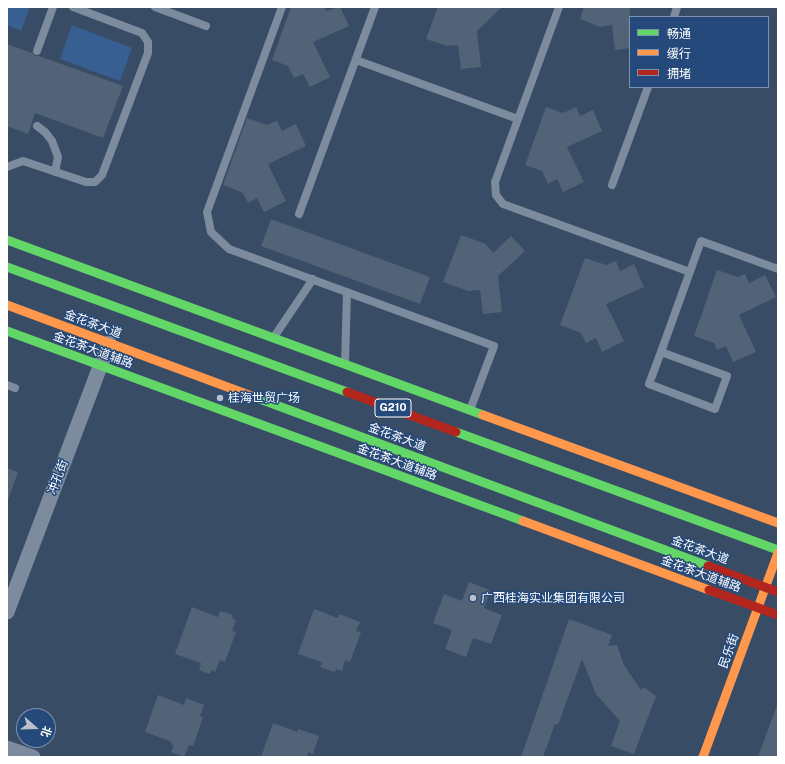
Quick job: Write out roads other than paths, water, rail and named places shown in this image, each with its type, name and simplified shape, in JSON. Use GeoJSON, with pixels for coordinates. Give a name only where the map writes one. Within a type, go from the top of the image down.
{"type":"FeatureCollection","features":[{"type":"Feature","properties":{"kind":"main road"},"geometry":{"type":"LineString","coordinates":[[7,240],[778,524]]}},
{"type":"Feature","properties":{"kind":"main road","name":"金花茶大道"},"geometry":{"type":"LineString","coordinates":[[7,267],[778,551]]}},
{"type":"Feature","properties":{"kind":"main road","name":"金花茶大道"},"geometry":{"type":"LineString","coordinates":[[7,305],[778,592]]}},
{"type":"Feature","properties":{"kind":"main road","name":"金花茶大道辅路"},"geometry":{"type":"LineString","coordinates":[[7,331],[778,615]]}},
{"type":"Feature","properties":{"kind":"main road","name":"民乐街"},"geometry":{"type":"LineString","coordinates":[[703,757],[778,551]]}},
{"type":"Feature","properties":{"kind":"street","name":"冲孔街"},"geometry":{"type":"LineString","coordinates":[[7,612],[109,343]]}},
{"type":"Feature","properties":{"kind":"street"},"geometry":{"type":"LineString","coordinates":[[7,748],[33,757]]}},
{"type":"Feature","properties":{"kind":"lane"},"geometry":{"type":"LineString","coordinates":[[37,51],[53,7]]}},
{"type":"Feature","properties":{"kind":"lane"},"geometry":{"type":"LineString","coordinates":[[7,167],[23,160],[86,182],[95,182],[102,175],[148,53],[148,42],[142,33],[73,7]]}},
{"type":"Feature","properties":{"kind":"lane"},"geometry":{"type":"LineString","coordinates":[[155,7],[206,26]]}},
{"type":"Feature","properties":{"kind":"lane"},"geometry":{"type":"LineString","coordinates":[[282,7],[207,212],[211,232],[229,249],[494,346],[470,410]]}},
{"type":"Feature","properties":{"kind":"lane"},"geometry":{"type":"LineString","coordinates":[[299,214],[375,7]]}},
{"type":"Feature","properties":{"kind":"lane"},"geometry":{"type":"LineString","coordinates":[[559,7],[495,182],[496,195],[503,204],[690,272]]}},
{"type":"Feature","properties":{"kind":"lane"},"geometry":{"type":"LineString","coordinates":[[356,60],[518,119]]}},
{"type":"Feature","properties":{"kind":"lane"},"geometry":{"type":"LineString","coordinates":[[612,185],[648,88]]}},
{"type":"Feature","properties":{"kind":"lane"},"geometry":{"type":"LineString","coordinates":[[37,126],[45,132],[52,141],[58,157],[55,172]]}},
{"type":"Feature","properties":{"kind":"lane"},"geometry":{"type":"LineString","coordinates":[[661,352],[727,376],[715,409],[649,384],[701,241],[778,269]]}},
{"type":"Feature","properties":{"kind":"lane"},"geometry":{"type":"LineString","coordinates":[[273,338],[313,280]]}},
{"type":"Feature","properties":{"kind":"lane"},"geometry":{"type":"LineString","coordinates":[[345,364],[347,292]]}},
{"type":"Feature","properties":{"kind":"lane"},"geometry":{"type":"LineString","coordinates":[[7,385],[15,388]]}},
{"type":"Feature","properties":{"kind":"place","name":"桂海世贸广场"},"geometry":{"type":"Point","coordinates":[220,398]}},
{"type":"Feature","properties":{"kind":"place","name":"广西桂海实业集团有限公司"},"geometry":{"type":"Point","coordinates":[473,598]}}]}
